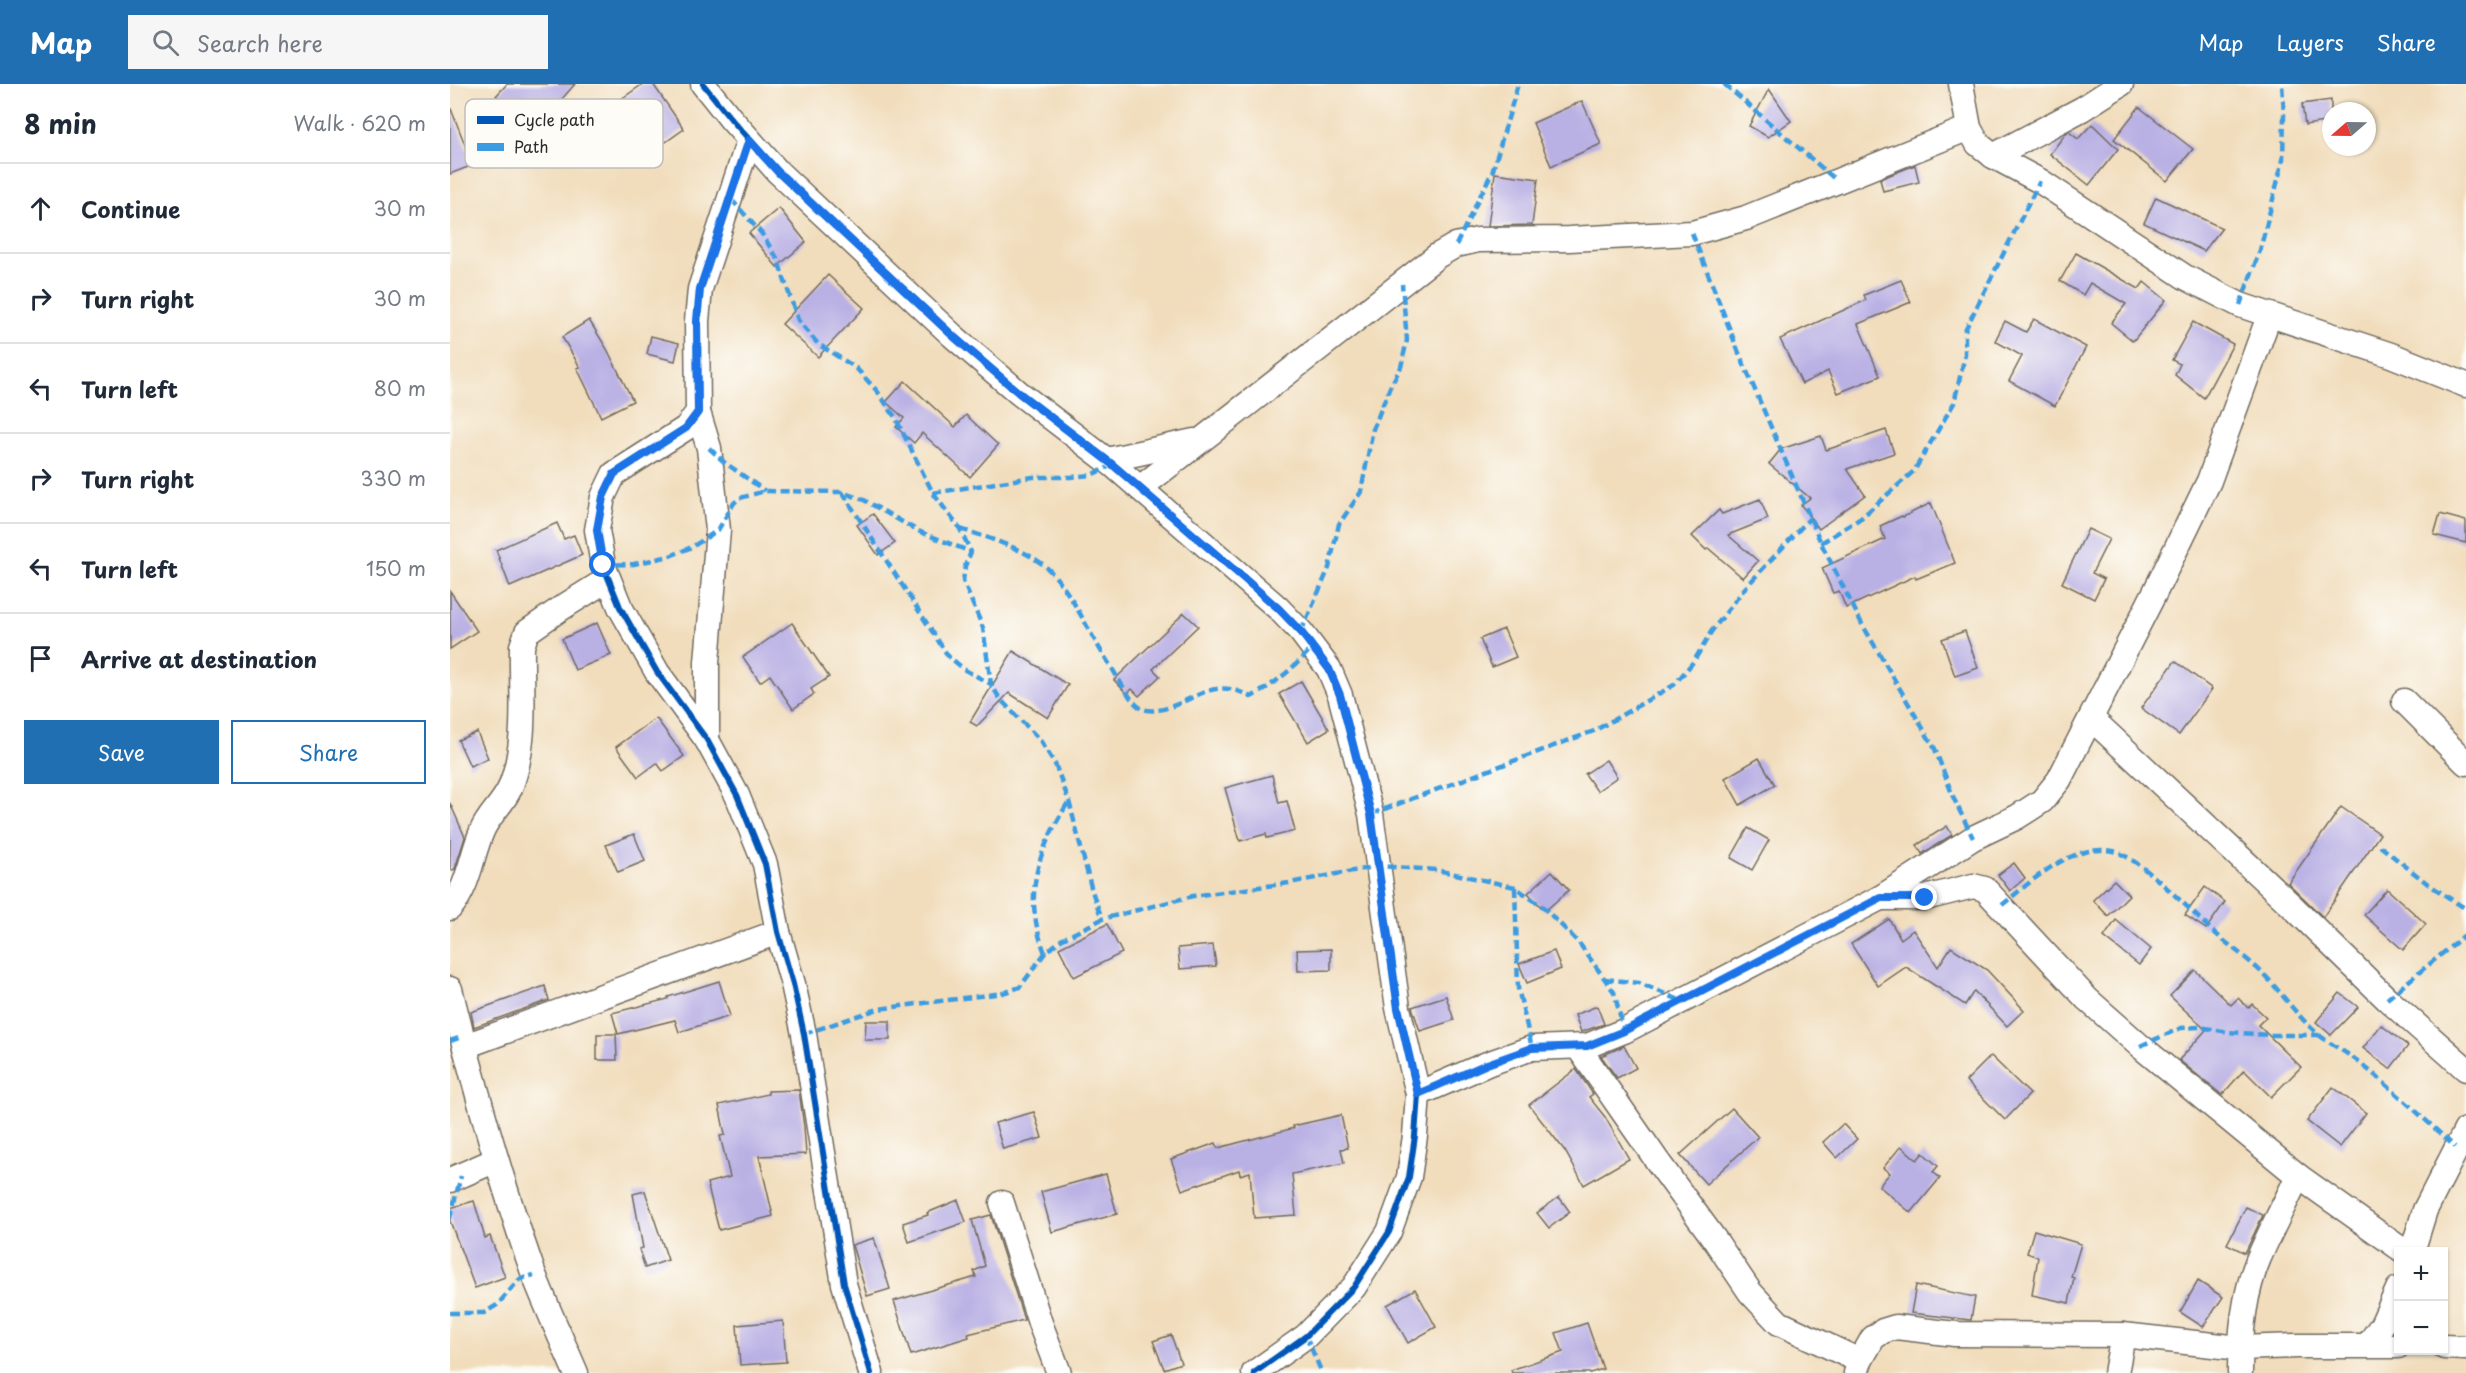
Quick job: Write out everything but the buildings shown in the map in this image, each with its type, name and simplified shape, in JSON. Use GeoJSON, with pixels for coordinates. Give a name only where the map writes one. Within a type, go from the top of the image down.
{"type":"FeatureCollection","features":[{"type":"Feature","properties":{"kind":"street"},"geometry":{"type":"LineString","coordinates":[[1961,84],[1969,128],[1978,144],[1993,156],[2040,181],[2185,277],[2269,316],[2391,355],[2466,385]]}},
{"type":"Feature","properties":{"kind":"street"},"geometry":{"type":"LineString","coordinates":[[1993,156],[2082,109],[2121,84]]}},
{"type":"Feature","properties":{"kind":"street"},"geometry":{"type":"LineString","coordinates":[[711,88],[749,140],[778,172],[953,336],[1019,393],[1107,460],[1278,608],[1301,632],[1329,669],[1340,695],[1371,814],[1398,1008],[1418,1094],[1415,1136],[1409,1178],[1389,1232],[1354,1287],[1306,1335],[1254,1373]]}},
{"type":"Feature","properties":{"kind":"street"},"geometry":{"type":"LineString","coordinates":[[1140,488],[1437,256],[1456,245],[1479,240],[1569,239],[1692,233],[1746,218],[1969,128]]}},
{"type":"Feature","properties":{"kind":"street"},"geometry":{"type":"LineString","coordinates":[[707,740],[707,662],[718,530],[711,456],[698,412],[697,321],[700,289],[749,140]]}},
{"type":"Feature","properties":{"kind":"street"},"geometry":{"type":"LineString","coordinates":[[1418,1094],[1487,1064],[1532,1048],[1587,1046],[1624,1031],[1880,898],[1973,838],[2018,817],[2042,801],[2059,780],[2209,481],[2269,316]]}},
{"type":"Feature","properties":{"kind":"street"},"geometry":{"type":"LineString","coordinates":[[698,412],[686,428],[614,474],[603,497],[597,530],[603,565],[621,607],[657,672],[707,740],[736,795],[765,864],[778,932],[804,1034],[844,1284],[871,1373]]}},
{"type":"Feature","properties":{"kind":"street"},"geometry":{"type":"LineString","coordinates":[[1107,460],[1202,439]]}},
{"type":"Feature","properties":{"kind":"street"},"geometry":{"type":"LineString","coordinates":[[450,908],[456,901],[472,866],[482,830],[510,788],[521,750],[522,646],[527,632],[608,579]]}},
{"type":"Feature","properties":{"kind":"street"},"geometry":{"type":"LineString","coordinates":[[2404,701],[2466,763]]}},
{"type":"Feature","properties":{"kind":"street"},"geometry":{"type":"LineString","coordinates":[[2091,718],[2292,906],[2387,999],[2466,1070]]}},
{"type":"Feature","properties":{"kind":"street"},"geometry":{"type":"LineString","coordinates":[[1880,898],[1925,898],[1973,886],[1985,889],[2087,999],[2140,1046],[2298,1176],[2399,1247]]}},
{"type":"Feature","properties":{"kind":"street"},"geometry":{"type":"LineString","coordinates":[[465,1046],[778,932]]}},
{"type":"Feature","properties":{"kind":"street"},"geometry":{"type":"LineString","coordinates":[[450,988],[496,1160],[534,1275],[576,1373]]}},
{"type":"Feature","properties":{"kind":"street"},"geometry":{"type":"LineString","coordinates":[[1578,1047],[1658,1162],[1716,1240],[1749,1292],[1779,1323],[1858,1367],[1873,1338],[1883,1331],[1896,1327],[1955,1334],[2122,1335],[2240,1348],[2394,1346]]}},
{"type":"Feature","properties":{"kind":"street"},"geometry":{"type":"LineString","coordinates":[[2413,1247],[2425,1210],[2466,1130]]}},
{"type":"Feature","properties":{"kind":"street"},"geometry":{"type":"LineString","coordinates":[[450,1180],[496,1160]]}},
{"type":"Feature","properties":{"kind":"street"},"geometry":{"type":"LineString","coordinates":[[2240,1373],[2240,1348],[2248,1295],[2258,1261],[2298,1176]]}},
{"type":"Feature","properties":{"kind":"street"},"geometry":{"type":"LineString","coordinates":[[1002,1203],[1040,1323],[1059,1373]]}},
{"type":"Feature","properties":{"kind":"street"},"geometry":{"type":"LineString","coordinates":[[2368,1345],[2382,1325],[2394,1298]]}},
{"type":"Feature","properties":{"kind":"street"},"geometry":{"type":"LineString","coordinates":[[2116,1373],[2122,1335]]}},
{"type":"Feature","properties":{"kind":"street"},"geometry":{"type":"LineString","coordinates":[[2448,1347],[2466,1348]]}},
{"type":"Feature","properties":{"kind":"marked path"},"geometry":{"type":"LineString","coordinates":[[1456,245],[1493,170],[1518,84]]}},
{"type":"Feature","properties":{"kind":"marked path"},"geometry":{"type":"LineString","coordinates":[[1724,84],[1836,180]]}},
{"type":"Feature","properties":{"kind":"marked path"},"geometry":{"type":"LineString","coordinates":[[2240,305],[2260,250],[2283,160],[2282,84]]}},
{"type":"Feature","properties":{"kind":"marked path"},"geometry":{"type":"LineString","coordinates":[[1821,543],[1861,518],[1914,471],[1954,403],[1965,355],[1965,330],[2040,181]]}},
{"type":"Feature","properties":{"kind":"marked path"},"geometry":{"type":"LineString","coordinates":[[731,199],[762,234],[777,258],[798,320],[818,344],[856,368],[878,392],[895,417],[933,493],[960,529],[971,552],[965,566],[963,581],[983,628],[991,684],[1000,699],[1040,740],[1055,764],[1069,801],[1092,891],[1102,919]]}},
{"type":"Feature","properties":{"kind":"marked path"},"geometry":{"type":"LineString","coordinates":[[1692,233],[1739,353],[1821,543],[1862,624],[1935,749],[1954,799],[1973,838]]}},
{"type":"Feature","properties":{"kind":"marked path"},"geometry":{"type":"LineString","coordinates":[[1301,632],[1329,568],[1339,524],[1361,492],[1373,429],[1401,367],[1407,340],[1402,284]]}},
{"type":"Feature","properties":{"kind":"marked path"},"geometry":{"type":"LineString","coordinates":[[709,448],[724,462],[765,491]]}},
{"type":"Feature","properties":{"kind":"marked path"},"geometry":{"type":"LineString","coordinates":[[933,493],[1033,477],[1091,475],[1113,465]]}},
{"type":"Feature","properties":{"kind":"marked path"},"geometry":{"type":"LineString","coordinates":[[603,565],[634,564],[670,556],[692,547],[718,530],[734,503],[740,498],[765,491],[842,492],[864,500],[918,531],[971,552]]}},
{"type":"Feature","properties":{"kind":"marked path"},"geometry":{"type":"LineString","coordinates":[[842,492],[948,656],[965,670],[991,684]]}},
{"type":"Feature","properties":{"kind":"marked path"},"geometry":{"type":"LineString","coordinates":[[1371,814],[1594,731],[1674,685],[1694,661],[1711,632],[1745,588],[1810,518]]}},
{"type":"Feature","properties":{"kind":"marked path"},"geometry":{"type":"LineString","coordinates":[[960,529],[1023,552],[1054,575],[1070,596],[1127,693],[1134,703],[1146,710],[1166,708],[1216,689],[1234,690],[1251,697],[1284,675],[1313,647]]}},
{"type":"Feature","properties":{"kind":"marked path"},"geometry":{"type":"LineString","coordinates":[[1045,953],[1038,932],[1035,912],[1036,874],[1049,838],[1069,801]]}},
{"type":"Feature","properties":{"kind":"marked path"},"geometry":{"type":"LineString","coordinates":[[2380,846],[2428,884],[2466,909]]}},
{"type":"Feature","properties":{"kind":"marked path"},"geometry":{"type":"LineString","coordinates":[[2002,905],[2039,875],[2067,858],[2097,850],[2113,851],[2124,855],[2151,874],[2257,968],[2312,1029],[2369,1070],[2455,1147]]}},
{"type":"Feature","properties":{"kind":"marked path"},"geometry":{"type":"LineString","coordinates":[[804,1034],[878,1009],[1003,993],[1020,987],[1045,953],[1061,940],[1102,919],[1193,896],[1289,883],[1379,866],[1437,870],[1515,887],[1543,907],[1579,943],[1614,992],[1624,1031]]}},
{"type":"Feature","properties":{"kind":"marked path"},"geometry":{"type":"LineString","coordinates":[[1515,887],[1518,988],[1532,1048]]}},
{"type":"Feature","properties":{"kind":"marked path"},"geometry":{"type":"LineString","coordinates":[[2387,999],[2466,934]]}},
{"type":"Feature","properties":{"kind":"marked path"},"geometry":{"type":"LineString","coordinates":[[1605,979],[1639,983],[1682,1001]]}},
{"type":"Feature","properties":{"kind":"marked path"},"geometry":{"type":"LineString","coordinates":[[2140,1046],[2181,1028],[2200,1027],[2269,1035],[2319,1035]]}},
{"type":"Feature","properties":{"kind":"marked path"},"geometry":{"type":"LineString","coordinates":[[450,1041],[462,1037]]}},
{"type":"Feature","properties":{"kind":"marked path"},"geometry":{"type":"LineString","coordinates":[[450,1218],[461,1176]]}},
{"type":"Feature","properties":{"kind":"marked path"},"geometry":{"type":"LineString","coordinates":[[450,1313],[484,1313],[497,1305],[520,1279],[534,1275]]}},
{"type":"Feature","properties":{"kind":"marked path"},"geometry":{"type":"LineString","coordinates":[[1306,1336],[1322,1373]]}},
{"type":"Feature","properties":{"kind":"cycle path"},"geometry":{"type":"LineString","coordinates":[[703,84],[778,172],[953,336],[1019,393],[1113,465],[1278,608],[1301,632],[1329,669],[1340,695],[1371,814],[1398,1008],[1418,1094],[1415,1136],[1409,1177],[1389,1232],[1354,1287],[1306,1336],[1254,1373]]}},
{"type":"Feature","properties":{"kind":"cycle path"},"geometry":{"type":"LineString","coordinates":[[749,140],[700,289],[697,321],[698,412],[686,428],[614,474],[603,497],[597,530],[603,565],[620,607],[657,672],[707,740],[737,795],[765,864],[778,932],[804,1034],[844,1284],[871,1373]]}},
{"type":"Feature","properties":{"kind":"route"},"geometry":{"type":"LineString","coordinates":[[603,565],[597,530],[603,497],[614,474],[686,428],[698,412],[697,321],[700,289],[749,140],[778,172],[832,224],[953,336],[1019,393],[1113,465],[1278,608],[1301,632],[1329,669],[1340,695],[1371,814],[1398,1008],[1418,1094],[1487,1064],[1532,1048],[1587,1046],[1624,1031],[1880,898],[1925,898]]}}]}
